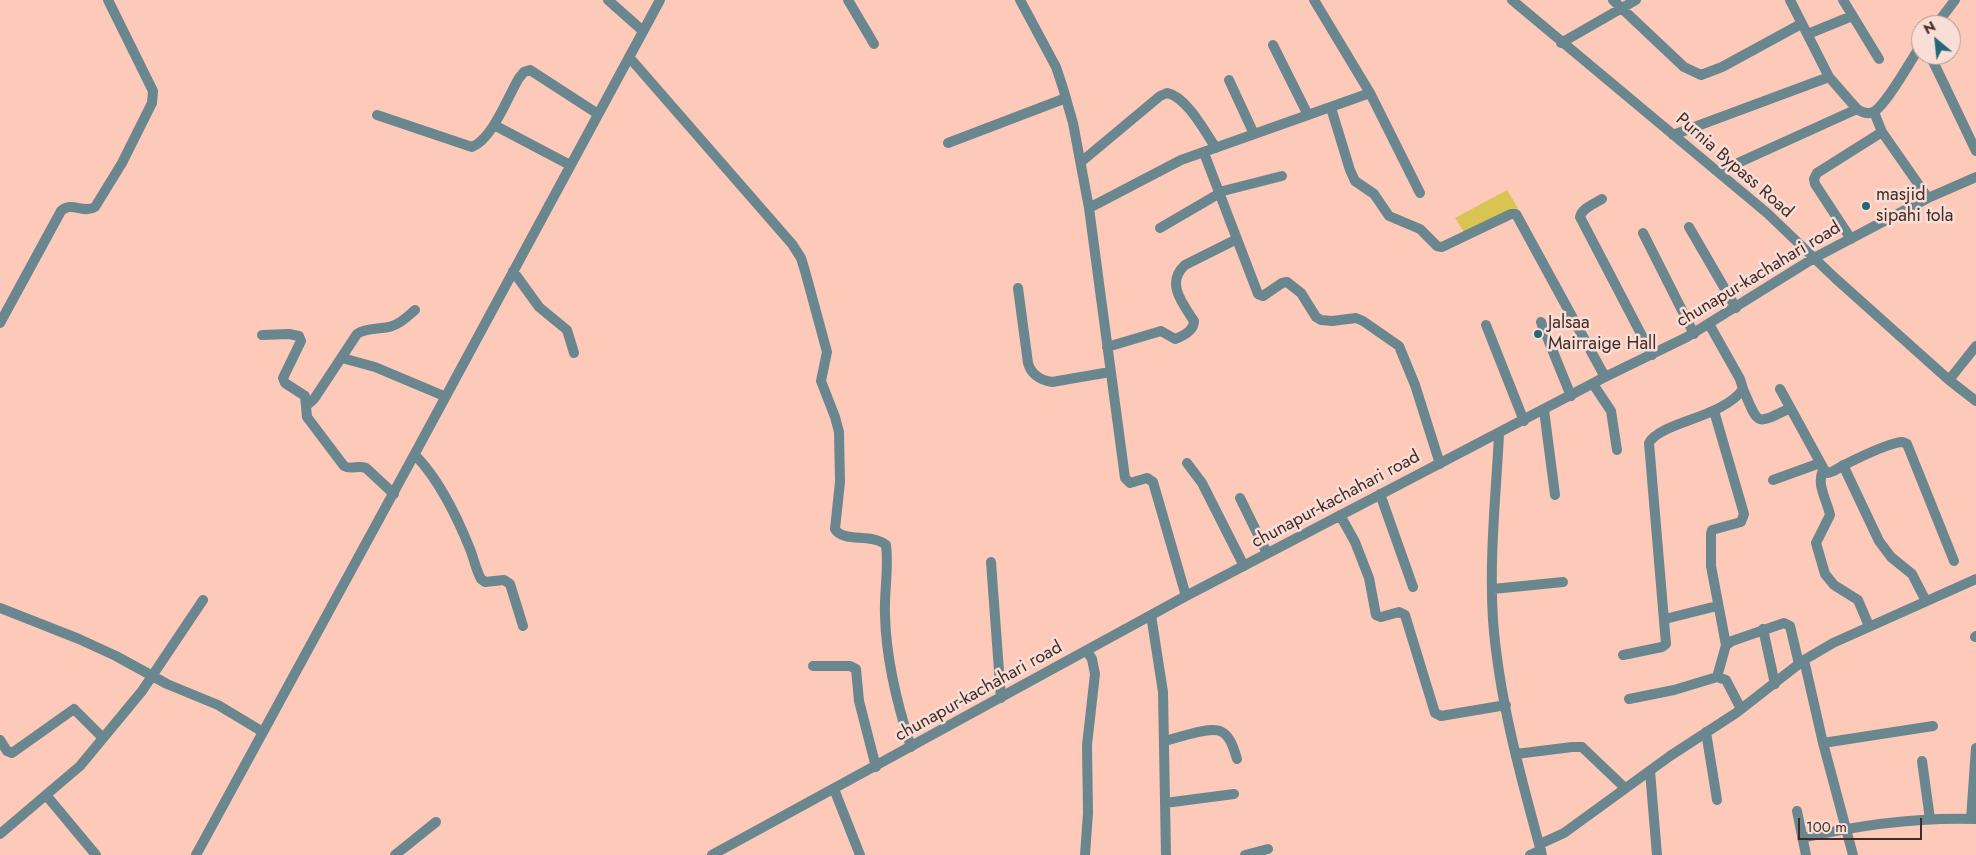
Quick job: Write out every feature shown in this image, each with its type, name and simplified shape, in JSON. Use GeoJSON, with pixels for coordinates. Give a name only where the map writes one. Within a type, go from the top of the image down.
{"type":"FeatureCollection","features":[{"type":"Feature","properties":{"kind":"street"},"geometry":{"type":"LineString","coordinates":[[0,323],[61,211],[66,206],[84,210],[95,207],[122,163],[152,103],[153,90],[108,0]]}},
{"type":"Feature","properties":{"kind":"street"},"geometry":{"type":"LineString","coordinates":[[608,0],[642,32]]}},
{"type":"Feature","properties":{"kind":"street"},"geometry":{"type":"LineString","coordinates":[[196,855],[394,494],[444,396],[660,0]]}},
{"type":"Feature","properties":{"kind":"street"},"geometry":{"type":"LineString","coordinates":[[848,0],[874,44]]}},
{"type":"Feature","properties":{"kind":"street"},"geometry":{"type":"LineString","coordinates":[[1020,0],[1056,67],[1066,98],[1081,162],[1126,478],[1130,483],[1147,478],[1153,482],[1186,596]]}},
{"type":"Feature","properties":{"kind":"street"},"geometry":{"type":"LineString","coordinates":[[1314,0],[1370,93],[1420,193]]}},
{"type":"Feature","properties":{"kind":"street","name":"Purnia Bypass Road"},"geometry":{"type":"LineString","coordinates":[[1512,0],[1767,214],[1949,380],[1976,401]]}},
{"type":"Feature","properties":{"kind":"street"},"geometry":{"type":"LineString","coordinates":[[1561,43],[1617,4],[1636,0]]}},
{"type":"Feature","properties":{"kind":"street"},"geometry":{"type":"LineString","coordinates":[[1790,0],[1829,77],[1857,109],[1866,114],[1874,112],[1883,103],[1911,60]]}},
{"type":"Feature","properties":{"kind":"street"},"geometry":{"type":"LineString","coordinates":[[1843,0],[1879,60]]}},
{"type":"Feature","properties":{"kind":"street"},"geometry":{"type":"LineString","coordinates":[[1944,15],[1955,0]]}},
{"type":"Feature","properties":{"kind":"street"},"geometry":{"type":"LineString","coordinates":[[1617,4],[1684,67],[1701,75],[1722,67],[1801,24]]}},
{"type":"Feature","properties":{"kind":"street"},"geometry":{"type":"LineString","coordinates":[[1808,34],[1852,16]]}},
{"type":"Feature","properties":{"kind":"street"},"geometry":{"type":"LineString","coordinates":[[1273,45],[1308,115]]}},
{"type":"Feature","properties":{"kind":"street"},"geometry":{"type":"LineString","coordinates":[[628,57],[792,244],[800,258],[826,352],[820,381],[839,432],[840,482],[835,529],[844,536],[878,540],[886,545],[884,614],[888,660],[911,747]]}},
{"type":"Feature","properties":{"kind":"street"},"geometry":{"type":"LineString","coordinates":[[1935,65],[1976,151]]}},
{"type":"Feature","properties":{"kind":"street"},"geometry":{"type":"LineString","coordinates":[[376,115],[472,147],[494,125],[511,91],[521,75],[527,71],[533,72],[598,114]]}},
{"type":"Feature","properties":{"kind":"street"},"geometry":{"type":"LineString","coordinates":[[1673,135],[1829,77]]}},
{"type":"Feature","properties":{"kind":"street"},"geometry":{"type":"LineString","coordinates":[[1229,80],[1254,134]]}},
{"type":"Feature","properties":{"kind":"street"},"geometry":{"type":"LineString","coordinates":[[1081,162],[1160,96],[1167,93],[1176,96],[1184,103],[1216,148]]}},
{"type":"Feature","properties":{"kind":"street"},"geometry":{"type":"LineString","coordinates":[[1089,208],[1175,162],[1370,93]]}},
{"type":"Feature","properties":{"kind":"street"},"geometry":{"type":"LineString","coordinates":[[948,142],[1066,98]]}},
{"type":"Feature","properties":{"kind":"street"},"geometry":{"type":"LineString","coordinates":[[1331,108],[1355,181],[1374,194],[1389,216],[1420,229],[1437,246],[1442,247],[1511,214],[1516,214],[1605,377]]}},
{"type":"Feature","properties":{"kind":"street"},"geometry":{"type":"LineString","coordinates":[[1718,172],[1857,109]]}},
{"type":"Feature","properties":{"kind":"street"},"geometry":{"type":"LineString","coordinates":[[1874,112],[1882,132],[1928,198]]}},
{"type":"Feature","properties":{"kind":"street"},"geometry":{"type":"LineString","coordinates":[[494,125],[570,165]]}},
{"type":"Feature","properties":{"kind":"street"},"geometry":{"type":"LineString","coordinates":[[1851,239],[1815,184],[1814,179],[1817,174],[1882,132]]}},
{"type":"Feature","properties":{"kind":"street"},"geometry":{"type":"LineString","coordinates":[[1204,153],[1256,291],[1260,296],[1266,295],[1282,282],[1287,282],[1301,292],[1316,317],[1321,320],[1332,321],[1356,318],[1399,346],[1415,385],[1440,464]]}},
{"type":"Feature","properties":{"kind":"street"},"geometry":{"type":"LineString","coordinates":[[1160,228],[1220,193],[1282,176]]}},
{"type":"Feature","properties":{"kind":"street","name":"chunapur-kachahari road"},"geometry":{"type":"LineString","coordinates":[[712,855],[1267,553],[1499,434],[1605,377],[1694,334],[1814,258],[1928,198],[1976,177]]}},
{"type":"Feature","properties":{"kind":"street"},"geometry":{"type":"LineString","coordinates":[[1602,199],[1588,207],[1580,214],[1580,217],[1652,355]]}},
{"type":"Feature","properties":{"kind":"street"},"geometry":{"type":"LineString","coordinates":[[1689,228],[1736,308]]}},
{"type":"Feature","properties":{"kind":"street"},"geometry":{"type":"LineString","coordinates":[[1642,233],[1694,334]]}},
{"type":"Feature","properties":{"kind":"street"},"geometry":{"type":"LineString","coordinates":[[1106,347],[1161,331],[1176,339],[1191,329],[1194,321],[1176,292],[1178,275],[1181,268],[1237,239]]}},
{"type":"Feature","properties":{"kind":"street"},"geometry":{"type":"LineString","coordinates":[[513,271],[539,307],[567,330],[574,353]]}},
{"type":"Feature","properties":{"kind":"street"},"geometry":{"type":"LineString","coordinates":[[1018,288],[1029,368],[1034,374],[1043,380],[1052,382],[1110,372]]}},
{"type":"Feature","properties":{"kind":"street"},"geometry":{"type":"LineString","coordinates":[[306,406],[314,400],[359,332],[394,326],[415,310]]}},
{"type":"Feature","properties":{"kind":"street"},"geometry":{"type":"LineString","coordinates":[[1541,322],[1571,396]]}},
{"type":"Feature","properties":{"kind":"street"},"geometry":{"type":"LineString","coordinates":[[1709,324],[1740,379],[1758,420],[1768,419],[1790,408]]}},
{"type":"Feature","properties":{"kind":"street"},"geometry":{"type":"LineString","coordinates":[[1486,325],[1524,420]]}},
{"type":"Feature","properties":{"kind":"street"},"geometry":{"type":"LineString","coordinates":[[262,335],[296,334],[301,338],[283,380],[287,385],[302,393],[306,399],[308,418],[344,466],[347,468],[361,466],[366,468],[394,494]]}},
{"type":"Feature","properties":{"kind":"street"},"geometry":{"type":"LineString","coordinates":[[1949,380],[1976,346]]}},
{"type":"Feature","properties":{"kind":"street"},"geometry":{"type":"LineString","coordinates":[[342,358],[374,367],[444,396]]}},
{"type":"Feature","properties":{"kind":"street"},"geometry":{"type":"LineString","coordinates":[[1592,384],[1611,411],[1617,450]]}},
{"type":"Feature","properties":{"kind":"street"},"geometry":{"type":"LineString","coordinates":[[1623,655],[1664,646],[1667,639],[1649,443],[1651,438],[1714,411],[1738,396],[1743,389]]}},
{"type":"Feature","properties":{"kind":"street"},"geometry":{"type":"LineString","coordinates":[[1780,389],[1826,473],[1831,473],[1844,465],[1894,444],[1903,442],[1907,444],[1954,561]]}},
{"type":"Feature","properties":{"kind":"street"},"geometry":{"type":"LineString","coordinates":[[1544,410],[1555,495]]}},
{"type":"Feature","properties":{"kind":"street"},"geometry":{"type":"LineString","coordinates":[[1714,411],[1744,514],[1741,522],[1712,530],[1710,534],[1711,566],[1717,606],[1726,645],[1717,677]]}},
{"type":"Feature","properties":{"kind":"street"},"geometry":{"type":"LineString","coordinates":[[1499,434],[1492,589],[1497,664],[1516,754],[1541,850]]}},
{"type":"Feature","properties":{"kind":"street"},"geometry":{"type":"LineString","coordinates":[[415,455],[429,471],[443,493],[466,540],[481,579],[485,582],[504,580],[510,584],[524,626]]}},
{"type":"Feature","properties":{"kind":"street"},"geometry":{"type":"LineString","coordinates":[[1187,463],[1202,483],[1244,566]]}},
{"type":"Feature","properties":{"kind":"street"},"geometry":{"type":"LineString","coordinates":[[1844,465],[1879,541],[1891,557],[1912,574],[1926,601]]}},
{"type":"Feature","properties":{"kind":"street"},"geometry":{"type":"LineString","coordinates":[[1773,480],[1822,466]]}},
{"type":"Feature","properties":{"kind":"street"},"geometry":{"type":"LineString","coordinates":[[1822,466],[1820,483],[1830,516],[1818,536],[1817,550],[1828,580],[1858,600],[1869,626]]}},
{"type":"Feature","properties":{"kind":"street"},"geometry":{"type":"LineString","coordinates":[[1380,494],[1413,587]]}},
{"type":"Feature","properties":{"kind":"street"},"geometry":{"type":"LineString","coordinates":[[1240,498],[1267,553]]}},
{"type":"Feature","properties":{"kind":"street"},"geometry":{"type":"LineString","coordinates":[[1340,515],[1355,542],[1369,578],[1376,615],[1381,617],[1399,612],[1404,615],[1435,713],[1441,716],[1506,705]]}},
{"type":"Feature","properties":{"kind":"street"},"geometry":{"type":"LineString","coordinates":[[991,562],[1001,698]]}},
{"type":"Feature","properties":{"kind":"street"},"geometry":{"type":"LineString","coordinates":[[1530,855],[1541,850],[1625,788],[1742,709],[1815,652],[1976,579]]}},
{"type":"Feature","properties":{"kind":"street"},"geometry":{"type":"LineString","coordinates":[[1492,589],[1563,582]]}},
{"type":"Feature","properties":{"kind":"street"},"geometry":{"type":"LineString","coordinates":[[0,834],[80,766],[142,691],[203,600]]}},
{"type":"Feature","properties":{"kind":"street"},"geometry":{"type":"LineString","coordinates":[[1665,619],[1717,606]]}},
{"type":"Feature","properties":{"kind":"street"},"geometry":{"type":"LineString","coordinates":[[0,608],[79,639],[177,688],[213,702],[263,732]]}},
{"type":"Feature","properties":{"kind":"street"},"geometry":{"type":"LineString","coordinates":[[1151,615],[1162,680],[1166,855]]}},
{"type":"Feature","properties":{"kind":"street"},"geometry":{"type":"LineString","coordinates":[[1726,645],[1736,638],[1763,629],[1784,623],[1788,623],[1790,626],[1802,662],[1853,855]]}},
{"type":"Feature","properties":{"kind":"street"},"geometry":{"type":"LineString","coordinates":[[1763,629],[1775,684]]}},
{"type":"Feature","properties":{"kind":"street"},"geometry":{"type":"LineString","coordinates":[[1085,855],[1088,813],[1087,745],[1095,674],[1092,659],[1087,650]]}},
{"type":"Feature","properties":{"kind":"street"},"geometry":{"type":"LineString","coordinates":[[812,666],[850,666],[856,670],[859,701],[876,766]]}},
{"type":"Feature","properties":{"kind":"street"},"geometry":{"type":"LineString","coordinates":[[1629,699],[1674,690],[1717,677],[1726,680],[1742,709]]}},
{"type":"Feature","properties":{"kind":"street"},"geometry":{"type":"LineString","coordinates":[[0,740],[7,751],[12,753],[74,709],[103,738]]}},
{"type":"Feature","properties":{"kind":"street"},"geometry":{"type":"LineString","coordinates":[[1823,743],[1934,726]]}},
{"type":"Feature","properties":{"kind":"street"},"geometry":{"type":"LineString","coordinates":[[1164,741],[1218,729],[1224,732],[1228,738],[1237,759]]}},
{"type":"Feature","properties":{"kind":"street"},"geometry":{"type":"LineString","coordinates":[[1706,732],[1717,800]]}},
{"type":"Feature","properties":{"kind":"street"},"geometry":{"type":"LineString","coordinates":[[1516,754],[1572,746],[1582,747],[1625,788]]}},
{"type":"Feature","properties":{"kind":"street"},"geometry":{"type":"LineString","coordinates":[[1802,838],[1847,828],[1930,819],[1973,819],[1976,748]]}},
{"type":"Feature","properties":{"kind":"street"},"geometry":{"type":"LineString","coordinates":[[1922,761],[1930,819]]}},
{"type":"Feature","properties":{"kind":"street"},"geometry":{"type":"LineString","coordinates":[[1650,771],[1657,855]]}},
{"type":"Feature","properties":{"kind":"street"},"geometry":{"type":"LineString","coordinates":[[834,789],[860,855]]}},
{"type":"Feature","properties":{"kind":"street"},"geometry":{"type":"LineString","coordinates":[[1165,803],[1234,794]]}},
{"type":"Feature","properties":{"kind":"street"},"geometry":{"type":"LineString","coordinates":[[46,795],[96,855]]}},
{"type":"Feature","properties":{"kind":"street"},"geometry":{"type":"LineString","coordinates":[[1797,811],[1806,855]]}},
{"type":"Feature","properties":{"kind":"street"},"geometry":{"type":"LineString","coordinates":[[395,855],[436,822]]}},
{"type":"Feature","properties":{"kind":"street"},"geometry":{"type":"LineString","coordinates":[[1245,855],[1268,849]]}},
{"type":"Feature","properties":{"kind":"shaded area"},"geometry":{"type":"Polygon","coordinates":[[[1507,190],[1518,208],[1464,232],[1455,218],[1507,190]]]}},
{"type":"Feature","properties":{"kind":"place","name":"masjid sipahi tola"},"geometry":{"type":"Point","coordinates":[1866,206]}},
{"type":"Feature","properties":{"kind":"place","name":"Jalsaa Mairraige Hall"},"geometry":{"type":"Point","coordinates":[1538,334]}}]}
